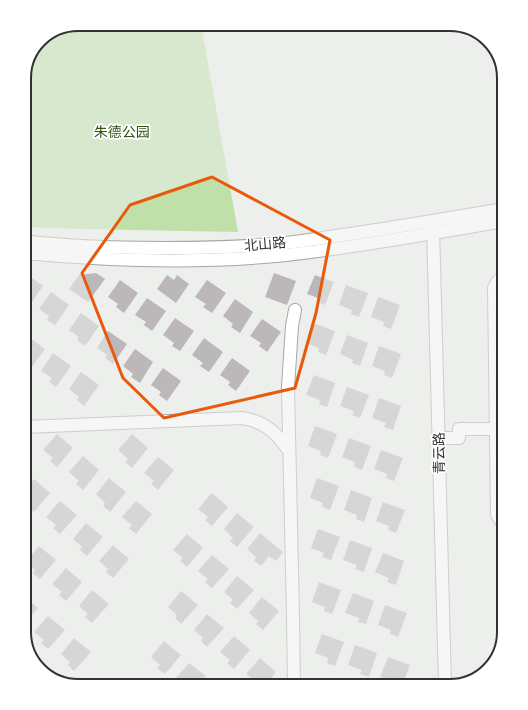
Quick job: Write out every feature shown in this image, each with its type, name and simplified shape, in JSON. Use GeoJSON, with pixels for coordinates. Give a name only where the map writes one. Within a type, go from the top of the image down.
{"type":"FeatureCollection","features":[{"type":"Feature","properties":{"kind":"street","name":"北山路"},"geometry":{"type":"LineString","coordinates":[[31,254],[132,260],[189,260],[286,254],[358,245],[497,211]]}},
{"type":"Feature","properties":{"kind":"street","name":"北山路"},"geometry":{"type":"LineString","coordinates":[[31,242],[64,245],[140,248],[237,247],[285,243],[350,234],[497,222]]}},
{"type":"Feature","properties":{"kind":"street","name":"青云路"},"geometry":{"type":"LineString","coordinates":[[434,226],[445,679]]}},
{"type":"Feature","properties":{"kind":"street"},"geometry":{"type":"LineString","coordinates":[[497,282],[494,288],[497,515]]}},
{"type":"Feature","properties":{"kind":"street"},"geometry":{"type":"LineString","coordinates":[[294,310],[288,387],[294,679]]}},
{"type":"Feature","properties":{"kind":"street"},"geometry":{"type":"LineString","coordinates":[[31,427],[242,418],[250,419],[263,424],[283,441],[289,451]]}},
{"type":"Feature","properties":{"kind":"street"},"geometry":{"type":"LineString","coordinates":[[439,438],[459,438],[459,429],[496,429]]}},
{"type":"Feature","properties":{"kind":"highlighted area"},"geometry":{"type":"Polygon","coordinates":[[[212,177],[330,240],[316,313],[295,388],[164,418],[123,378],[82,273],[130,205],[212,177]]]}},
{"type":"Feature","properties":{"kind":"green space","name":"朱德公园"},"geometry":{"type":"Polygon","coordinates":[[[202,31],[238,232],[31,227],[31,75],[36,57],[41,49],[54,37],[69,32],[202,31]]]}},
{"type":"Feature","properties":{"kind":"building"},"geometry":{"type":"Polygon","coordinates":[[[96,273],[105,279],[88,302],[69,289],[79,275],[96,273]]]}},
{"type":"Feature","properties":{"kind":"building"},"geometry":{"type":"Polygon","coordinates":[[[274,273],[296,281],[287,305],[265,297],[274,273]]]}},
{"type":"Feature","properties":{"kind":"building"},"geometry":{"type":"Polygon","coordinates":[[[167,275],[174,280],[177,275],[189,284],[176,303],[157,289],[167,275]]]}},
{"type":"Feature","properties":{"kind":"building"},"geometry":{"type":"Polygon","coordinates":[[[315,275],[334,282],[325,305],[317,302],[318,298],[307,294],[315,275]]]}},
{"type":"Feature","properties":{"kind":"building"},"geometry":{"type":"Polygon","coordinates":[[[31,277],[43,286],[31,303],[31,277]]]}},
{"type":"Feature","properties":{"kind":"building"},"geometry":{"type":"Polygon","coordinates":[[[120,280],[138,293],[124,313],[116,307],[118,304],[108,297],[120,280]]]}},
{"type":"Feature","properties":{"kind":"building"},"geometry":{"type":"Polygon","coordinates":[[[207,280],[226,293],[212,313],[203,307],[206,304],[195,297],[207,280]]]}},
{"type":"Feature","properties":{"kind":"building"},"geometry":{"type":"Polygon","coordinates":[[[346,285],[368,293],[359,317],[351,314],[352,310],[339,305],[346,285]]]}},
{"type":"Feature","properties":{"kind":"building"},"geometry":{"type":"Polygon","coordinates":[[[51,292],[69,305],[55,325],[47,320],[49,316],[39,309],[51,292]]]}},
{"type":"Feature","properties":{"kind":"building"},"geometry":{"type":"Polygon","coordinates":[[[378,297],[400,305],[391,329],[383,326],[384,322],[371,317],[378,297]]]}},
{"type":"Feature","properties":{"kind":"building"},"geometry":{"type":"Polygon","coordinates":[[[147,298],[166,311],[152,331],[144,325],[146,322],[135,315],[147,298]]]}},
{"type":"Feature","properties":{"kind":"building"},"geometry":{"type":"Polygon","coordinates":[[[235,299],[253,312],[240,333],[231,327],[233,324],[223,316],[235,299]]]}},
{"type":"Feature","properties":{"kind":"building"},"geometry":{"type":"Polygon","coordinates":[[[81,313],[99,326],[85,346],[77,340],[79,337],[69,330],[81,313]]]}},
{"type":"Feature","properties":{"kind":"building"},"geometry":{"type":"Polygon","coordinates":[[[175,318],[194,331],[180,351],[172,346],[174,343],[163,335],[175,318]]]}},
{"type":"Feature","properties":{"kind":"building"},"geometry":{"type":"Polygon","coordinates":[[[262,319],[281,332],[267,352],[259,346],[261,343],[250,336],[262,319]]]}},
{"type":"Feature","properties":{"kind":"building"},"geometry":{"type":"Polygon","coordinates":[[[313,323],[335,331],[326,355],[318,352],[319,348],[306,343],[313,323]]]}},
{"type":"Feature","properties":{"kind":"building"},"geometry":{"type":"Polygon","coordinates":[[[108,331],[127,344],[113,364],[105,358],[107,355],[97,348],[108,331]]]}},
{"type":"Feature","properties":{"kind":"building"},"geometry":{"type":"Polygon","coordinates":[[[347,335],[368,343],[360,366],[352,363],[353,360],[340,354],[347,335]]]}},
{"type":"Feature","properties":{"kind":"building"},"geometry":{"type":"Polygon","coordinates":[[[204,338],[223,352],[209,372],[200,366],[203,363],[192,355],[204,338]]]}},
{"type":"Feature","properties":{"kind":"building"},"geometry":{"type":"Polygon","coordinates":[[[31,339],[45,349],[31,368],[31,339]]]}},
{"type":"Feature","properties":{"kind":"building"},"geometry":{"type":"Polygon","coordinates":[[[379,346],[401,354],[392,378],[384,375],[385,371],[372,366],[379,346]]]}},
{"type":"Feature","properties":{"kind":"building"},"geometry":{"type":"Polygon","coordinates":[[[135,349],[153,362],[140,383],[131,377],[133,374],[123,366],[135,349]]]}},
{"type":"Feature","properties":{"kind":"building"},"geometry":{"type":"Polygon","coordinates":[[[53,353],[71,366],[56,387],[49,382],[52,378],[41,371],[53,353]]]}},
{"type":"Feature","properties":{"kind":"building"},"geometry":{"type":"Polygon","coordinates":[[[232,358],[250,371],[236,391],[228,385],[230,382],[220,375],[232,358]]]}},
{"type":"Feature","properties":{"kind":"building"},"geometry":{"type":"Polygon","coordinates":[[[163,368],[181,381],[167,401],[159,395],[161,392],[151,385],[163,368]]]}},
{"type":"Feature","properties":{"kind":"building"},"geometry":{"type":"Polygon","coordinates":[[[81,372],[99,385],[84,406],[77,400],[79,397],[69,389],[81,372]]]}},
{"type":"Feature","properties":{"kind":"building"},"geometry":{"type":"Polygon","coordinates":[[[314,375],[335,383],[327,407],[319,404],[320,400],[306,395],[314,375]]]}},
{"type":"Feature","properties":{"kind":"building"},"geometry":{"type":"Polygon","coordinates":[[[347,387],[369,395],[360,418],[352,415],[354,411],[340,406],[347,387]]]}},
{"type":"Feature","properties":{"kind":"building"},"geometry":{"type":"Polygon","coordinates":[[[379,398],[401,406],[393,430],[384,427],[386,423],[372,418],[379,398]]]}},
{"type":"Feature","properties":{"kind":"building"},"geometry":{"type":"Polygon","coordinates":[[[315,426],[337,434],[328,458],[320,455],[321,451],[308,446],[315,426]]]}},
{"type":"Feature","properties":{"kind":"building"},"geometry":{"type":"Polygon","coordinates":[[[57,434],[73,448],[57,467],[50,461],[53,458],[43,450],[57,434]]]}},
{"type":"Feature","properties":{"kind":"building"},"geometry":{"type":"Polygon","coordinates":[[[132,434],[148,448],[132,468],[125,462],[128,459],[118,450],[132,434]]]}},
{"type":"Feature","properties":{"kind":"building"},"geometry":{"type":"Polygon","coordinates":[[[349,438],[371,446],[362,470],[354,467],[355,462],[342,457],[349,438]]]}},
{"type":"Feature","properties":{"kind":"building"},"geometry":{"type":"Polygon","coordinates":[[[381,450],[403,458],[394,481],[386,478],[387,474],[374,469],[381,450]]]}},
{"type":"Feature","properties":{"kind":"building"},"geometry":{"type":"Polygon","coordinates":[[[83,456],[99,470],[83,490],[76,484],[79,481],[69,472],[83,456]]]}},
{"type":"Feature","properties":{"kind":"building"},"geometry":{"type":"Polygon","coordinates":[[[158,457],[174,470],[158,490],[151,484],[154,481],[144,473],[158,457]]]}},
{"type":"Feature","properties":{"kind":"building"},"geometry":{"type":"Polygon","coordinates":[[[109,478],[126,492],[110,512],[103,506],[105,503],[96,494],[109,478]]]}},
{"type":"Feature","properties":{"kind":"building"},"geometry":{"type":"Polygon","coordinates":[[[317,478],[339,486],[330,510],[322,507],[323,503],[310,498],[317,478]]]}},
{"type":"Feature","properties":{"kind":"building"},"geometry":{"type":"Polygon","coordinates":[[[34,479],[50,493],[34,512],[31,509],[31,482],[34,479]]]}},
{"type":"Feature","properties":{"kind":"building"},"geometry":{"type":"Polygon","coordinates":[[[351,490],[372,498],[364,522],[356,519],[357,515],[344,510],[351,490]]]}},
{"type":"Feature","properties":{"kind":"building"},"geometry":{"type":"Polygon","coordinates":[[[212,493],[228,507],[212,526],[205,520],[208,517],[198,509],[212,493]]]}},
{"type":"Feature","properties":{"kind":"building"},"geometry":{"type":"Polygon","coordinates":[[[60,501],[77,515],[60,534],[53,528],[56,525],[46,517],[60,501]]]}},
{"type":"Feature","properties":{"kind":"building"},"geometry":{"type":"Polygon","coordinates":[[[136,501],[152,514],[136,534],[129,528],[132,525],[122,517],[136,501]]]}},
{"type":"Feature","properties":{"kind":"building"},"geometry":{"type":"Polygon","coordinates":[[[383,502],[405,510],[396,533],[388,530],[389,526],[376,521],[383,502]]]}},
{"type":"Feature","properties":{"kind":"building"},"geometry":{"type":"Polygon","coordinates":[[[237,513],[254,527],[237,547],[230,541],[233,538],[224,529],[237,513]]]}},
{"type":"Feature","properties":{"kind":"building"},"geometry":{"type":"Polygon","coordinates":[[[86,523],[103,537],[87,556],[80,550],[82,547],[73,539],[86,523]]]}},
{"type":"Feature","properties":{"kind":"building"},"geometry":{"type":"Polygon","coordinates":[[[318,529],[340,537],[331,560],[322,557],[324,553],[311,548],[318,529]]]}},
{"type":"Feature","properties":{"kind":"building"},"geometry":{"type":"Polygon","coordinates":[[[260,533],[283,552],[276,561],[269,556],[261,566],[254,561],[256,557],[247,549],[260,533]]]}},
{"type":"Feature","properties":{"kind":"building"},"geometry":{"type":"Polygon","coordinates":[[[187,534],[203,548],[187,567],[180,561],[183,558],[173,550],[187,534]]]}},
{"type":"Feature","properties":{"kind":"building"},"geometry":{"type":"Polygon","coordinates":[[[350,540],[372,548],[364,572],[355,569],[357,565],[343,560],[350,540]]]}},
{"type":"Feature","properties":{"kind":"building"},"geometry":{"type":"Polygon","coordinates":[[[113,545],[129,559],[113,578],[106,572],[108,569],[99,561],[113,545]]]}},
{"type":"Feature","properties":{"kind":"building"},"geometry":{"type":"Polygon","coordinates":[[[39,546],[56,560],[40,579],[33,573],[35,570],[31,566],[31,556],[39,546]]]}},
{"type":"Feature","properties":{"kind":"building"},"geometry":{"type":"Polygon","coordinates":[[[383,553],[404,561],[396,585],[387,582],[389,578],[375,572],[383,553]]]}},
{"type":"Feature","properties":{"kind":"building"},"geometry":{"type":"Polygon","coordinates":[[[212,555],[229,569],[212,588],[205,582],[208,579],[198,571],[212,555]]]}},
{"type":"Feature","properties":{"kind":"building"},"geometry":{"type":"Polygon","coordinates":[[[66,568],[82,582],[66,601],[59,595],[62,592],[52,584],[66,568]]]}},
{"type":"Feature","properties":{"kind":"building"},"geometry":{"type":"Polygon","coordinates":[[[237,576],[254,590],[237,609],[230,603],[233,600],[224,592],[237,576]]]}},
{"type":"Feature","properties":{"kind":"building"},"geometry":{"type":"Polygon","coordinates":[[[319,582],[341,590],[332,614],[324,611],[325,607],[312,602],[319,582]]]}},
{"type":"Feature","properties":{"kind":"building"},"geometry":{"type":"Polygon","coordinates":[[[92,590],[109,604],[92,623],[85,617],[88,614],[79,606],[92,590]]]}},
{"type":"Feature","properties":{"kind":"building"},"geometry":{"type":"Polygon","coordinates":[[[181,591],[198,605],[181,624],[175,618],[177,615],[168,607],[181,591]]]}},
{"type":"Feature","properties":{"kind":"building"},"geometry":{"type":"Polygon","coordinates":[[[353,593],[374,601],[366,624],[358,622],[359,618],[345,613],[353,593]]]}},
{"type":"Feature","properties":{"kind":"building"},"geometry":{"type":"Polygon","coordinates":[[[262,597],[279,611],[263,630],[256,624],[258,621],[249,613],[262,597]]]}},
{"type":"Feature","properties":{"kind":"building"},"geometry":{"type":"Polygon","coordinates":[[[31,602],[38,608],[31,616],[31,602]]]}},
{"type":"Feature","properties":{"kind":"building"},"geometry":{"type":"Polygon","coordinates":[[[385,605],[407,613],[398,637],[390,634],[391,630],[378,625],[385,605]]]}},
{"type":"Feature","properties":{"kind":"building"},"geometry":{"type":"Polygon","coordinates":[[[207,614],[224,628],[207,647],[201,641],[203,638],[194,630],[207,614]]]}},
{"type":"Feature","properties":{"kind":"building"},"geometry":{"type":"Polygon","coordinates":[[[48,616],[65,630],[48,649],[41,643],[44,640],[34,632],[48,616]]]}},
{"type":"Feature","properties":{"kind":"building"},"geometry":{"type":"Polygon","coordinates":[[[322,634],[344,642],[335,666],[327,663],[328,658],[315,653],[322,634]]]}},
{"type":"Feature","properties":{"kind":"building"},"geometry":{"type":"Polygon","coordinates":[[[234,636],[250,650],[234,669],[227,663],[230,660],[220,652],[234,636]]]}},
{"type":"Feature","properties":{"kind":"building"},"geometry":{"type":"Polygon","coordinates":[[[74,638],[91,652],[74,671],[68,665],[70,662],[61,654],[74,638]]]}},
{"type":"Feature","properties":{"kind":"building"},"geometry":{"type":"Polygon","coordinates":[[[164,641],[181,655],[165,674],[157,668],[160,665],[151,657],[164,641]]]}},
{"type":"Feature","properties":{"kind":"building"},"geometry":{"type":"Polygon","coordinates":[[[355,645],[377,653],[369,677],[360,674],[362,670],[348,665],[355,645]]]}},
{"type":"Feature","properties":{"kind":"building"},"geometry":{"type":"Polygon","coordinates":[[[388,657],[410,665],[405,679],[386,679],[380,677],[388,657]]]}},
{"type":"Feature","properties":{"kind":"building"},"geometry":{"type":"Polygon","coordinates":[[[260,658],[276,672],[270,679],[252,679],[246,674],[260,658]]]}},
{"type":"Feature","properties":{"kind":"building"},"geometry":{"type":"Polygon","coordinates":[[[189,663],[206,676],[204,679],[176,678],[189,663]]]}}]}
